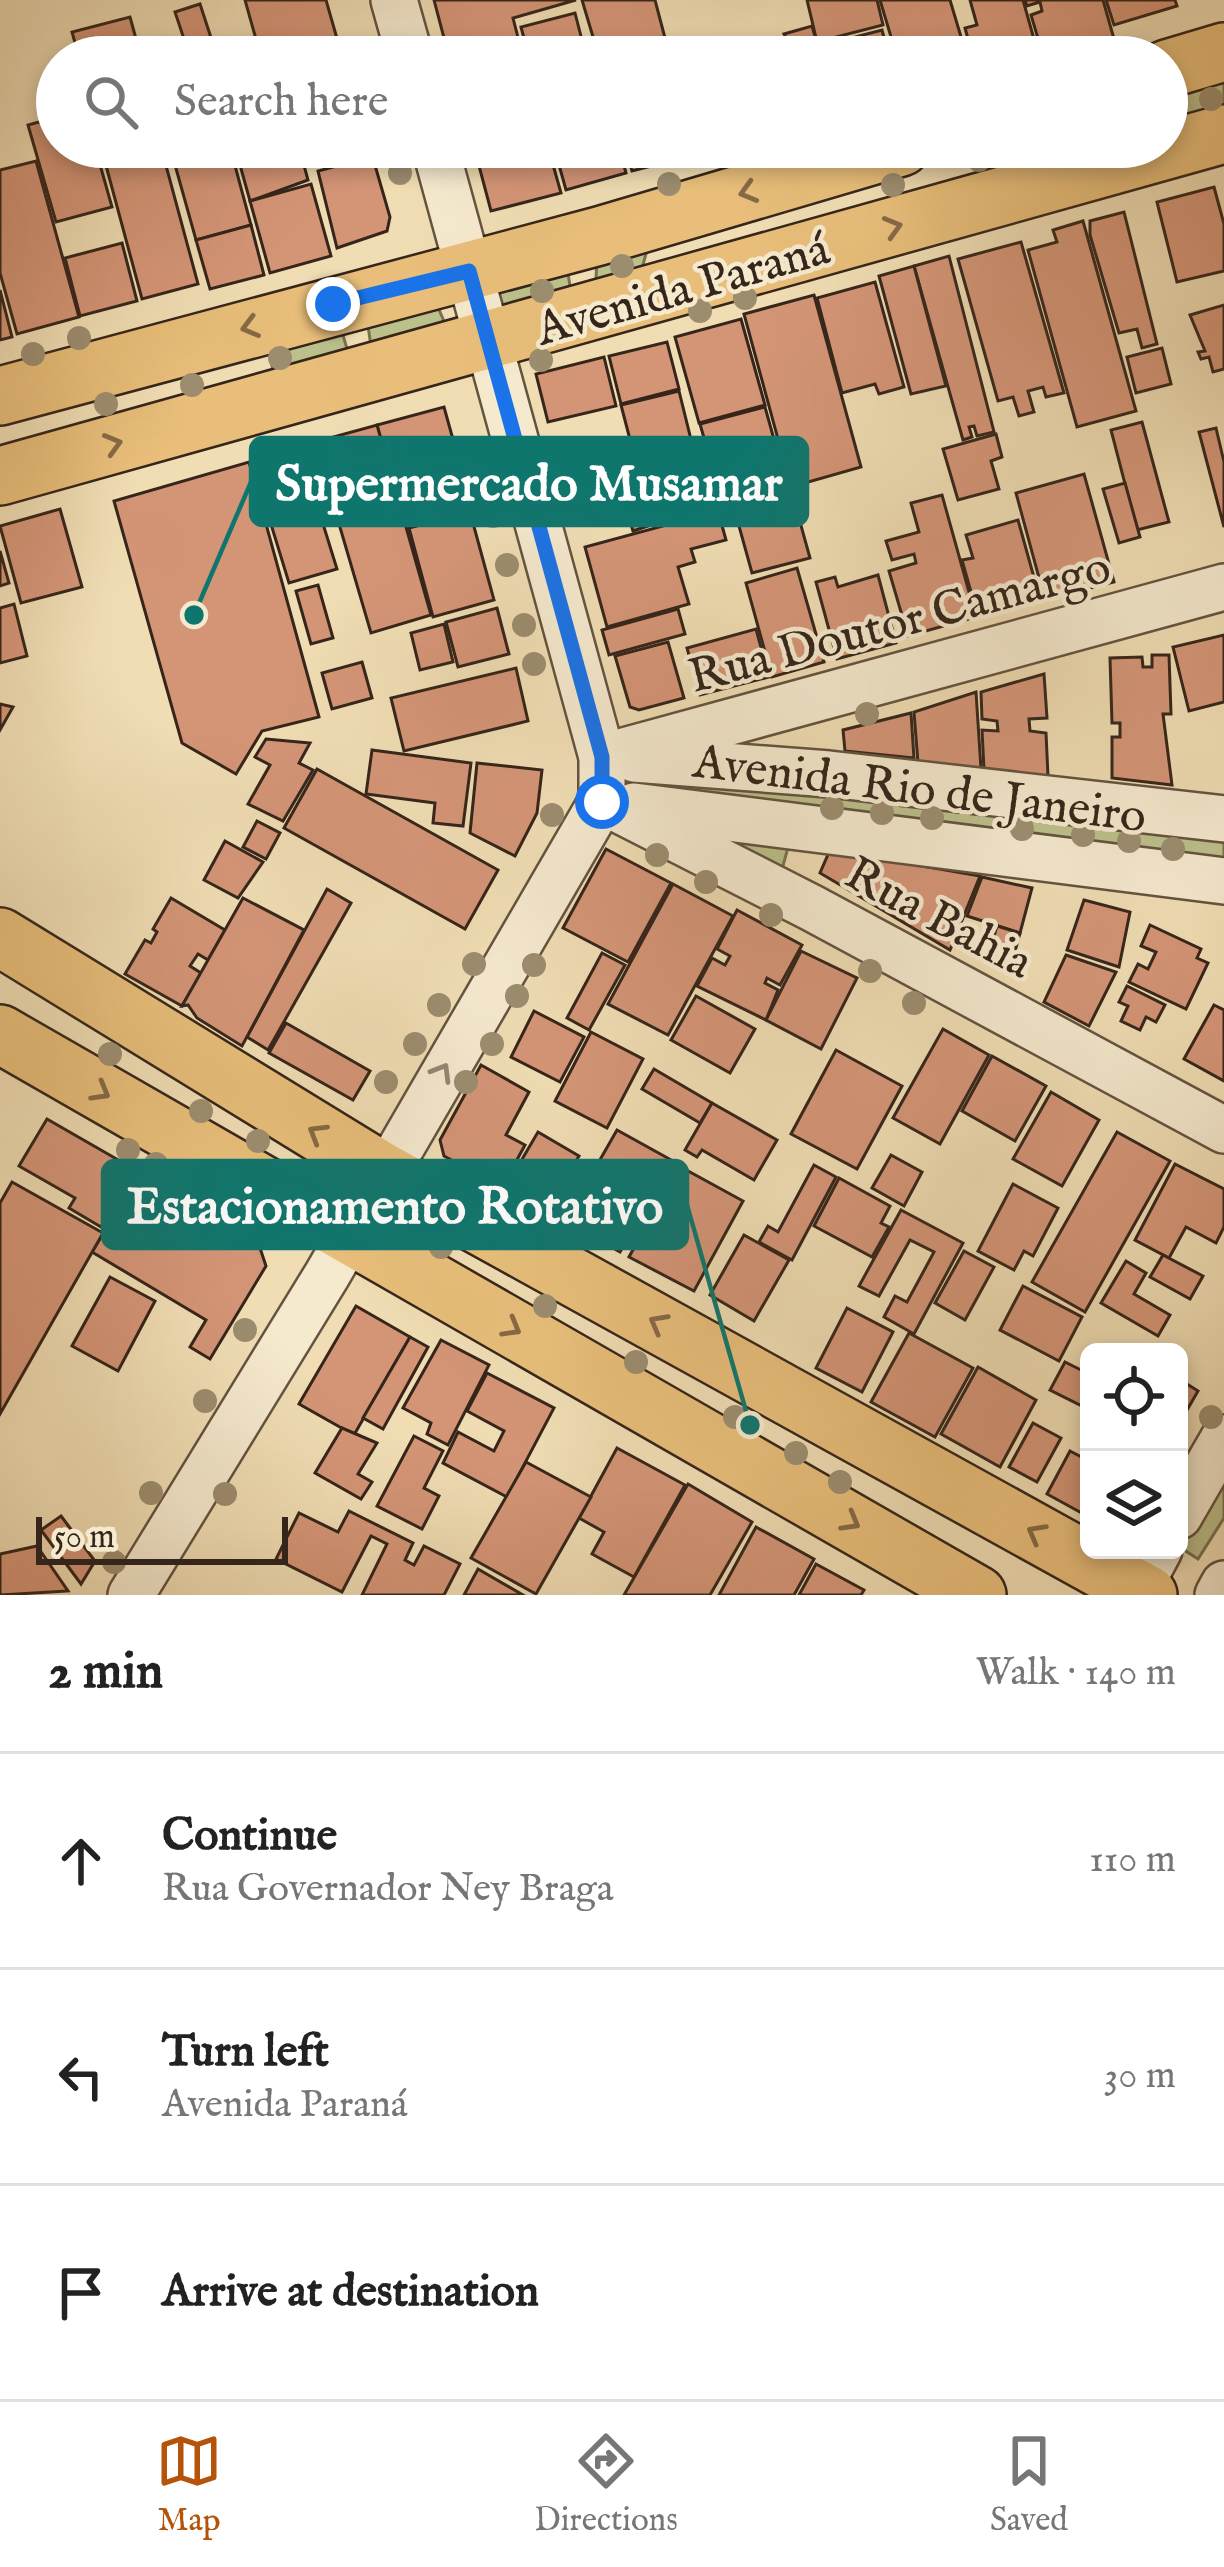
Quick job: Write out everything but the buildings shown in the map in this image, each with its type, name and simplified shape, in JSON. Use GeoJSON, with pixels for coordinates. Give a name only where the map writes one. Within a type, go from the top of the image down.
{"type":"FeatureCollection","features":[{"type":"Feature","properties":{"kind":"main road","name":"Avenida Paraná"},"geometry":{"type":"LineString","coordinates":[[1188,144],[1224,134]]}},
{"type":"Feature","properties":{"kind":"main road","name":"Avenida Paraná"},"geometry":{"type":"LineString","coordinates":[[0,396],[599,236],[830,168]]}},
{"type":"Feature","properties":{"kind":"main road","name":"Avenida Paraná"},"geometry":{"type":"LineString","coordinates":[[0,476],[1103,168]]}},
{"type":"Feature","properties":{"kind":"main road"},"geometry":{"type":"LineString","coordinates":[[599,236],[585,248],[578,267],[583,286],[596,300],[614,306]]}},
{"type":"Feature","properties":{"kind":"main road"},"geometry":{"type":"LineString","coordinates":[[333,304],[347,310],[365,334],[363,364],[354,377]]}},
{"type":"Feature","properties":{"kind":"main road"},"geometry":{"type":"LineString","coordinates":[[0,937],[383,1172],[1145,1582]]}},
{"type":"Feature","properties":{"kind":"main road"},"geometry":{"type":"LineString","coordinates":[[0,1034],[977,1595]]}},
{"type":"Feature","properties":{"kind":"main road"},"geometry":{"type":"LineString","coordinates":[[219,1160],[248,1143],[257,1111],[253,1095]]}},
{"type":"Feature","properties":{"kind":"main road"},"geometry":{"type":"LineString","coordinates":[[431,1282],[423,1264],[424,1245],[434,1228],[451,1220],[471,1220]]}},
{"type":"Feature","properties":{"kind":"street"},"geometry":{"type":"LineString","coordinates":[[394,0],[404,36]]}},
{"type":"Feature","properties":{"kind":"street"},"geometry":{"type":"LineString","coordinates":[[130,1595],[350,1235],[602,779],[441,168]]}},
{"type":"Feature","properties":{"kind":"street","name":"Rua Doutor Camargo"},"geometry":{"type":"LineString","coordinates":[[602,779],[815,700],[1224,587]]}},
{"type":"Feature","properties":{"kind":"street"},"geometry":{"type":"LineString","coordinates":[[815,700],[808,743],[829,774]]}},
{"type":"Feature","properties":{"kind":"street","name":"Avenida Rio de Janeiro"},"geometry":{"type":"LineString","coordinates":[[602,779],[829,774],[1224,819]]}},
{"type":"Feature","properties":{"kind":"street","name":"Avenida Rio de Janeiro"},"geometry":{"type":"LineString","coordinates":[[602,779],[821,829],[1224,881]]}},
{"type":"Feature","properties":{"kind":"street","name":"Rua Bahia"},"geometry":{"type":"LineString","coordinates":[[602,779],[812,908],[1224,1130]]}},
{"type":"Feature","properties":{"kind":"street"},"geometry":{"type":"LineString","coordinates":[[812,908],[808,861],[821,829]]}},
{"type":"Feature","properties":{"kind":"street"},"geometry":{"type":"LineString","coordinates":[[1188,1500],[1224,1438]]}},
{"type":"Feature","properties":{"kind":"street"},"geometry":{"type":"LineString","coordinates":[[1218,1595],[1224,1584]]}},
{"type":"Feature","properties":{"kind":"green space"},"geometry":{"type":"Polygon","coordinates":[[[1224,75],[1224,121],[1188,132],[1188,82],[1224,75]]]}},
{"type":"Feature","properties":{"kind":"green space"},"geometry":{"type":"Polygon","coordinates":[[[652,232],[638,283],[596,280],[597,256],[652,232]]]}},
{"type":"Feature","properties":{"kind":"green space"},"geometry":{"type":"Polygon","coordinates":[[[566,260],[571,293],[503,313],[496,289],[566,260]]]}},
{"type":"Feature","properties":{"kind":"green space"},"geometry":{"type":"Polygon","coordinates":[[[437,305],[446,326],[373,359],[366,313],[437,305]]]}},
{"type":"Feature","properties":{"kind":"green space"},"geometry":{"type":"Polygon","coordinates":[[[342,332],[348,352],[277,384],[265,340],[342,332]]]}},
{"type":"Feature","properties":{"kind":"green space"},"geometry":{"type":"Polygon","coordinates":[[[657,771],[1224,840],[1224,864],[654,795],[657,771]]]}},
{"type":"Feature","properties":{"kind":"green space"},"geometry":{"type":"Polygon","coordinates":[[[709,833],[789,844],[781,873],[709,833]]]}},
{"type":"Feature","properties":{"kind":"green space"},"geometry":{"type":"Polygon","coordinates":[[[1224,1465],[1224,1518],[1198,1559],[1188,1553],[1188,1532],[1224,1465]]]}},
{"type":"Feature","properties":{"kind":"place","name":"Supermercado Musamar"},"geometry":{"type":"Point","coordinates":[194,615]}},
{"type":"Feature","properties":{"kind":"place","name":"Estacionamento Rotativo"},"geometry":{"type":"Point","coordinates":[750,1425]}},
{"type":"Feature","properties":{"kind":"route"},"geometry":{"type":"LineString","coordinates":[[333,304],[469,271],[602,757],[602,802]]}}]}
